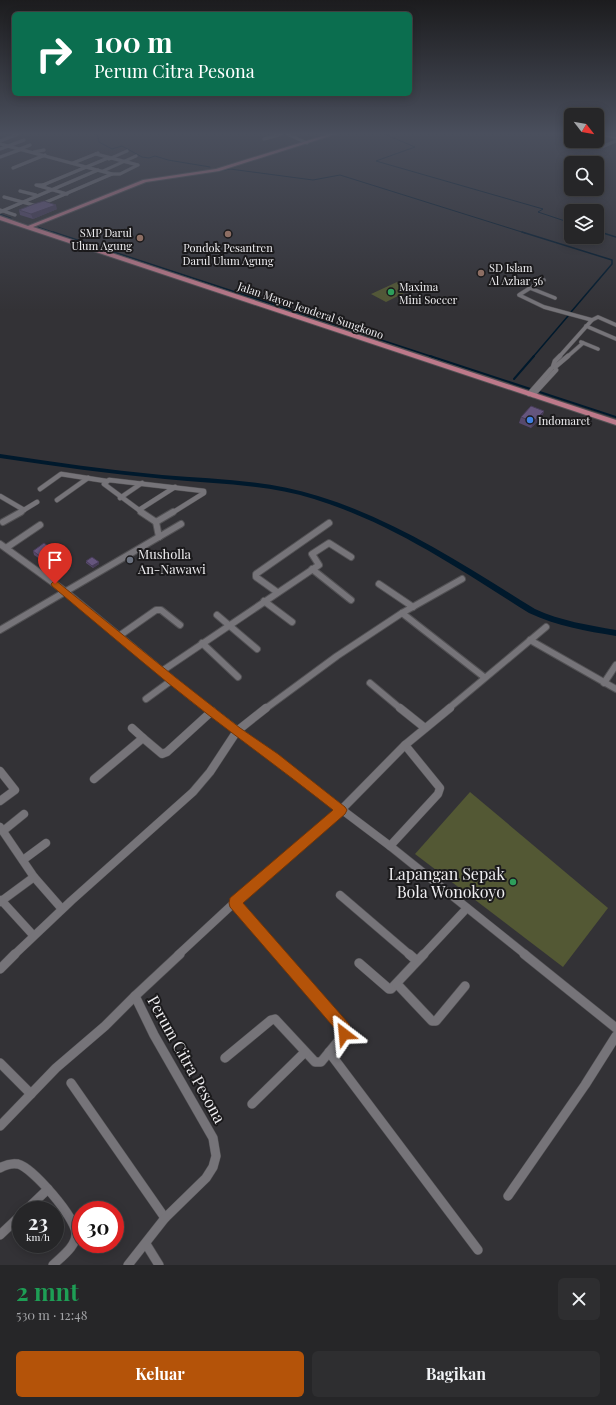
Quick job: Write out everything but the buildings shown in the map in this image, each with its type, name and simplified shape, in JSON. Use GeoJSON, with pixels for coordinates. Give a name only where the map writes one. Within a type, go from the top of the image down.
{"type":"FeatureCollection","features":[{"type":"Feature","properties":{"kind":"main road"},"geometry":{"type":"LineString","coordinates":[[26,226],[113,193]]}},
{"type":"Feature","properties":{"kind":"main road","name":"Jalan Mayor Jenderal Sungkono"},"geometry":{"type":"LineString","coordinates":[[0,213],[26,226],[534,391],[616,423]]}},
{"type":"Feature","properties":{"kind":"street"},"geometry":{"type":"LineString","coordinates":[[28,193],[36,195]]}},
{"type":"Feature","properties":{"kind":"street"},"geometry":{"type":"LineString","coordinates":[[0,213],[41,193]]}},
{"type":"Feature","properties":{"kind":"street"},"geometry":{"type":"LineString","coordinates":[[4,196],[37,206],[68,193]]}},
{"type":"Feature","properties":{"kind":"street"},"geometry":{"type":"LineString","coordinates":[[0,213],[15,215]]}},
{"type":"Feature","properties":{"kind":"street"},"geometry":{"type":"LineString","coordinates":[[544,280],[519,295],[527,300],[566,314],[573,314],[592,320]]}},
{"type":"Feature","properties":{"kind":"street"},"geometry":{"type":"LineString","coordinates":[[530,288],[555,298]]}},
{"type":"Feature","properties":{"kind":"street"},"geometry":{"type":"LineString","coordinates":[[554,368],[555,360],[592,320],[598,317],[616,325]]}},
{"type":"Feature","properties":{"kind":"street"},"geometry":{"type":"LineString","coordinates":[[586,326],[616,338]]}},
{"type":"Feature","properties":{"kind":"street"},"geometry":{"type":"LineString","coordinates":[[574,339],[598,349]]}},
{"type":"Feature","properties":{"kind":"street"},"geometry":{"type":"LineString","coordinates":[[534,391],[554,368],[583,343]]}},
{"type":"Feature","properties":{"kind":"street"},"geometry":{"type":"LineString","coordinates":[[40,489],[61,474],[106,481],[113,480],[204,491],[204,493],[156,522]]}},
{"type":"Feature","properties":{"kind":"street"},"geometry":{"type":"LineString","coordinates":[[57,500],[88,478]]}},
{"type":"Feature","properties":{"kind":"street"},"geometry":{"type":"LineString","coordinates":[[106,481],[104,486],[156,522],[159,538]]}},
{"type":"Feature","properties":{"kind":"street"},"geometry":{"type":"LineString","coordinates":[[120,498],[142,483]]}},
{"type":"Feature","properties":{"kind":"street"},"geometry":{"type":"LineString","coordinates":[[139,510],[175,488]]}},
{"type":"Feature","properties":{"kind":"street"},"geometry":{"type":"LineString","coordinates":[[0,496],[24,510]]}},
{"type":"Feature","properties":{"kind":"street"},"geometry":{"type":"LineString","coordinates":[[4,522],[36,502]]}},
{"type":"Feature","properties":{"kind":"street"},"geometry":{"type":"LineString","coordinates":[[277,592],[256,577],[256,574],[329,523]]}},
{"type":"Feature","properties":{"kind":"street"},"geometry":{"type":"LineString","coordinates":[[0,630],[181,524]]}},
{"type":"Feature","properties":{"kind":"street"},"geometry":{"type":"LineString","coordinates":[[40,525],[3,546],[66,592],[172,680],[237,731],[274,757],[341,810],[390,846],[616,1028]]}},
{"type":"Feature","properties":{"kind":"street"},"geometry":{"type":"LineString","coordinates":[[162,671],[178,658],[202,644],[264,600],[320,564],[312,554],[329,543],[351,557]]}},
{"type":"Feature","properties":{"kind":"street"},"geometry":{"type":"LineString","coordinates":[[312,569],[351,600]]}},
{"type":"Feature","properties":{"kind":"street"},"geometry":{"type":"LineString","coordinates":[[0,970],[33,935],[193,792],[210,772],[237,731],[257,714],[337,656],[402,613],[462,579]]}},
{"type":"Feature","properties":{"kind":"street"},"geometry":{"type":"LineString","coordinates":[[379,584],[413,607]]}},
{"type":"Feature","properties":{"kind":"street"},"geometry":{"type":"LineString","coordinates":[[264,600],[292,622]]}},
{"type":"Feature","properties":{"kind":"street"},"geometry":{"type":"LineString","coordinates":[[119,636],[156,610],[161,610],[180,625]]}},
{"type":"Feature","properties":{"kind":"street"},"geometry":{"type":"LineString","coordinates":[[402,613],[484,677]]}},
{"type":"Feature","properties":{"kind":"street"},"geometry":{"type":"LineString","coordinates":[[217,615],[257,649]]}},
{"type":"Feature","properties":{"kind":"street","name":"Perum Citra Pesona"},"geometry":{"type":"LineString","coordinates":[[128,1265],[166,1218],[206,1178],[216,1156],[213,1138],[154,1035],[135,996],[234,903],[341,810],[405,745],[484,677],[546,627]]}},
{"type":"Feature","properties":{"kind":"street"},"geometry":{"type":"LineString","coordinates":[[530,640],[616,689]]}},
{"type":"Feature","properties":{"kind":"street"},"geometry":{"type":"LineString","coordinates":[[202,644],[238,677]]}},
{"type":"Feature","properties":{"kind":"street"},"geometry":{"type":"LineString","coordinates":[[604,683],[616,665]]}},
{"type":"Feature","properties":{"kind":"street"},"geometry":{"type":"LineString","coordinates":[[146,699],[172,680]]}},
{"type":"Feature","properties":{"kind":"street"},"geometry":{"type":"LineString","coordinates":[[370,683],[425,728]]}},
{"type":"Feature","properties":{"kind":"street"},"geometry":{"type":"LineString","coordinates":[[132,728],[162,754],[167,752],[212,711]]}},
{"type":"Feature","properties":{"kind":"street"},"geometry":{"type":"LineString","coordinates":[[94,779],[143,738]]}},
{"type":"Feature","properties":{"kind":"street"},"geometry":{"type":"LineString","coordinates":[[390,846],[438,794],[440,788],[405,745]]}},
{"type":"Feature","properties":{"kind":"street"},"geometry":{"type":"LineString","coordinates":[[0,771],[15,790],[0,801]]}},
{"type":"Feature","properties":{"kind":"street"},"geometry":{"type":"LineString","coordinates":[[24,814],[2,829],[34,876],[62,909]]}},
{"type":"Feature","properties":{"kind":"street"},"geometry":{"type":"LineString","coordinates":[[23,860],[46,843]]}},
{"type":"Feature","properties":{"kind":"street"},"geometry":{"type":"LineString","coordinates":[[33,935],[1,901],[34,876]]}},
{"type":"Feature","properties":{"kind":"street"},"geometry":{"type":"LineString","coordinates":[[340,895],[417,960]]}},
{"type":"Feature","properties":{"kind":"street"},"geometry":{"type":"LineString","coordinates":[[225,1058],[271,1020],[275,1019],[315,1062],[321,1062],[344,1034],[344,1028],[234,903]]}},
{"type":"Feature","properties":{"kind":"street"},"geometry":{"type":"LineString","coordinates":[[359,963],[388,989],[392,989],[417,960],[467,908]]}},
{"type":"Feature","properties":{"kind":"street"},"geometry":{"type":"LineString","coordinates":[[396,984],[432,1021],[436,1021],[465,986]]}},
{"type":"Feature","properties":{"kind":"street"},"geometry":{"type":"LineString","coordinates":[[0,1126],[56,1068],[105,1026],[135,996]]}},
{"type":"Feature","properties":{"kind":"street"},"geometry":{"type":"LineString","coordinates":[[508,1196],[585,1085],[616,1036]]}},
{"type":"Feature","properties":{"kind":"street"},"geometry":{"type":"LineString","coordinates":[[252,1104],[305,1052]]}},
{"type":"Feature","properties":{"kind":"street"},"geometry":{"type":"LineString","coordinates":[[329,1052],[478,1250]]}},
{"type":"Feature","properties":{"kind":"street"},"geometry":{"type":"LineString","coordinates":[[0,1063],[31,1094]]}},
{"type":"Feature","properties":{"kind":"street"},"geometry":{"type":"LineString","coordinates":[[71,1083],[166,1218]]}},
{"type":"Feature","properties":{"kind":"street"},"geometry":{"type":"LineString","coordinates":[[0,1168],[6,1164],[18,1164],[31,1171],[48,1189],[75,1226],[76,1234],[72,1244],[53,1265]]}},
{"type":"Feature","properties":{"kind":"street"},"geometry":{"type":"LineString","coordinates":[[35,1201],[48,1189]]}},
{"type":"Feature","properties":{"kind":"street"},"geometry":{"type":"LineString","coordinates":[[0,1235],[12,1223]]}},
{"type":"Feature","properties":{"kind":"street"},"geometry":{"type":"LineString","coordinates":[[146,1244],[159,1265]]}},
{"type":"Feature","properties":{"kind":"green space","name":"Maxima Mini Soccer"},"geometry":{"type":"Polygon","coordinates":[[[397,282],[412,289],[386,302],[371,294],[397,282]]]}},
{"type":"Feature","properties":{"kind":"green space","name":"Lapangan Sepak Bola Wonokoyo"},"geometry":{"type":"Polygon","coordinates":[[[470,792],[608,908],[563,967],[415,854],[470,792]]]}},
{"type":"Feature","properties":{"kind":"waterway"},"geometry":{"type":"LineString","coordinates":[[398,193],[525,233]]}},
{"type":"Feature","properties":{"kind":"waterway"},"geometry":{"type":"LineString","coordinates":[[487,193],[543,209],[538,212],[564,221]]}},
{"type":"Feature","properties":{"kind":"waterway"},"geometry":{"type":"LineString","coordinates":[[0,214],[11,218]]}},
{"type":"Feature","properties":{"kind":"waterway"},"geometry":{"type":"LineString","coordinates":[[38,227],[53,232]]}},
{"type":"Feature","properties":{"kind":"waterway"},"geometry":{"type":"LineString","coordinates":[[53,232],[433,357]]}},
{"type":"Feature","properties":{"kind":"waterway"},"geometry":{"type":"LineString","coordinates":[[522,232],[612,260],[612,264],[571,312]]}},
{"type":"Feature","properties":{"kind":"waterway"},"geometry":{"type":"LineString","coordinates":[[604,233],[616,237]]}},
{"type":"Feature","properties":{"kind":"waterway"},"geometry":{"type":"LineString","coordinates":[[533,357],[568,316]]}},
{"type":"Feature","properties":{"kind":"waterway"},"geometry":{"type":"LineString","coordinates":[[430,356],[616,417]]}},
{"type":"Feature","properties":{"kind":"waterway"},"geometry":{"type":"LineString","coordinates":[[514,379],[534,356]]}},
{"type":"Feature","properties":{"kind":"waterway"},"geometry":{"type":"LineString","coordinates":[[0,456],[66,466],[264,486],[315,497],[373,518],[427,546],[542,616],[562,623],[616,633]]}},
{"type":"Feature","properties":{"kind":"place","name":"Pondok Pesantren Darul Ulum Agung"},"geometry":{"type":"Point","coordinates":[228,234]}},
{"type":"Feature","properties":{"kind":"place","name":"SMP Darul Ulum Agung"},"geometry":{"type":"Point","coordinates":[140,238]}},
{"type":"Feature","properties":{"kind":"place","name":"SD Islam Al Azhar 56"},"geometry":{"type":"Point","coordinates":[481,273]}},
{"type":"Feature","properties":{"kind":"place","name":"Maxima Mini Soccer"},"geometry":{"type":"Point","coordinates":[391,292]}},
{"type":"Feature","properties":{"kind":"place","name":"Indomaret"},"geometry":{"type":"Point","coordinates":[530,420]}},
{"type":"Feature","properties":{"kind":"place","name":"Musholla An-Nawawi"},"geometry":{"type":"Point","coordinates":[130,560]}},
{"type":"Feature","properties":{"kind":"place","name":"Lapangan Sepak Bola Wonokoyo"},"geometry":{"type":"Point","coordinates":[513,882]}},
{"type":"Feature","properties":{"kind":"route"},"geometry":{"type":"LineString","coordinates":[[55,584],[172,680],[341,810],[234,903],[344,1028],[344,1034]]}}]}
